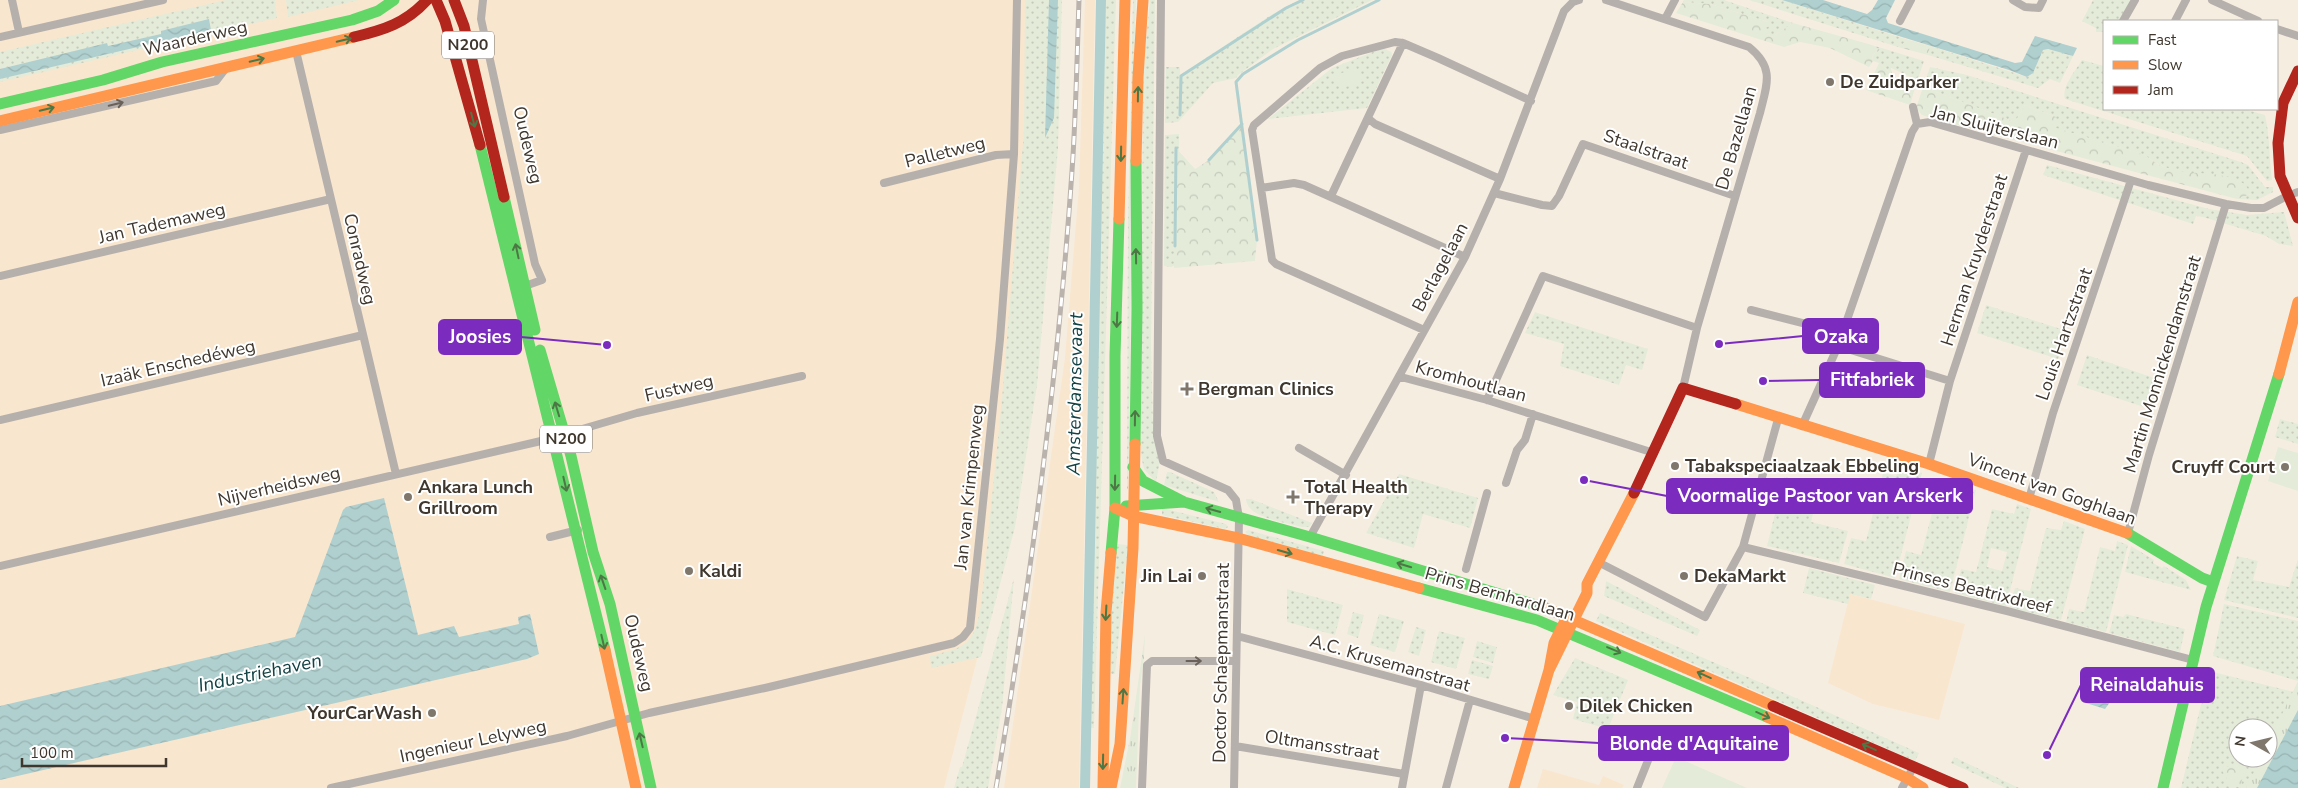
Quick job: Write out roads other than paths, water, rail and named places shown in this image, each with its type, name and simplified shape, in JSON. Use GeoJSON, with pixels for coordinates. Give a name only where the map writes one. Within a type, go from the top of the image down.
{"type":"FeatureCollection","features":[{"type":"Feature","properties":{"kind":"main road","name":"Waarderweg"},"geometry":{"type":"LineString","coordinates":[[0,104],[103,80],[162,62],[352,20],[378,11],[394,0]]}},
{"type":"Feature","properties":{"kind":"main road","name":"Waarderweg"},"geometry":{"type":"LineString","coordinates":[[0,121],[383,30],[414,14],[427,0]]}},
{"type":"Feature","properties":{"kind":"main road","name":"Oudeweg"},"geometry":{"type":"LineString","coordinates":[[436,0],[445,21],[470,107],[559,435],[610,604],[651,788]]}},
{"type":"Feature","properties":{"kind":"main road","name":"Oudeweg"},"geometry":{"type":"LineString","coordinates":[[454,0],[464,26],[520,288]]}},
{"type":"Feature","properties":{"kind":"main road"},"geometry":{"type":"LineString","coordinates":[[1102,788],[1106,612],[1115,508],[1115,356],[1125,0]]}},
{"type":"Feature","properties":{"kind":"main road"},"geometry":{"type":"LineString","coordinates":[[1111,788],[1120,744],[1133,510],[1137,308],[1135,204],[1138,77],[1143,0]]}},
{"type":"Feature","properties":{"kind":"main road"},"geometry":{"type":"LineString","coordinates":[[2298,71],[2283,103],[2278,143],[2281,163],[2280,176],[2295,195],[2298,218]]}},
{"type":"Feature","properties":{"kind":"main road"},"geometry":{"type":"LineString","coordinates":[[2163,788],[2213,582],[2287,348],[2298,302]]}},
{"type":"Feature","properties":{"kind":"main road"},"geometry":{"type":"LineString","coordinates":[[1570,619],[1575,600],[1581,589],[1587,584],[1654,453],[1683,388]]}},
{"type":"Feature","properties":{"kind":"main road","name":"Vincent van Goghlaan"},"geometry":{"type":"LineString","coordinates":[[1683,388],[1929,464],[2128,533],[2202,578],[2213,582]]}},
{"type":"Feature","properties":{"kind":"main road","name":"Oudeweg"},"geometry":{"type":"LineString","coordinates":[[559,435],[576,530],[636,788]]}},
{"type":"Feature","properties":{"kind":"main road","name":"Prins Bernhardlaan"},"geometry":{"type":"LineString","coordinates":[[1134,467],[1143,481],[1168,492],[1184,502],[1310,537],[1550,609],[1963,788]]}},
{"type":"Feature","properties":{"kind":"main road","name":"Prins Bernhardlaan"},"geometry":{"type":"LineString","coordinates":[[1133,510],[1184,502]]}},
{"type":"Feature","properties":{"kind":"main road","name":"Prins Bernhardlaan"},"geometry":{"type":"LineString","coordinates":[[1115,508],[1133,510],[1537,620],[1565,630],[1905,783],[1924,788]]}},
{"type":"Feature","properties":{"kind":"main road"},"geometry":{"type":"LineString","coordinates":[[1514,788],[1549,670],[1570,619],[1587,593],[1587,584]]}},
{"type":"Feature","properties":{"kind":"street"},"geometry":{"type":"LineString","coordinates":[[12,0],[19,32]]}},
{"type":"Feature","properties":{"kind":"street"},"geometry":{"type":"LineString","coordinates":[[0,37],[163,0]]}},
{"type":"Feature","properties":{"kind":"street","name":"Oudeweg"},"geometry":{"type":"LineString","coordinates":[[483,0],[482,19],[535,264],[542,280],[520,288]]}},
{"type":"Feature","properties":{"kind":"street","name":"Jan van Krimpenweg"},"geometry":{"type":"LineString","coordinates":[[621,722],[954,643],[964,637],[970,628],[1000,339],[1014,154],[1017,0]]}},
{"type":"Feature","properties":{"kind":"street"},"geometry":{"type":"LineString","coordinates":[[1161,0],[1157,436],[1163,461],[1228,490],[1236,500],[1239,518]]}},
{"type":"Feature","properties":{"kind":"street","name":"De Bazellaan"},"geometry":{"type":"LineString","coordinates":[[1606,0],[1749,47],[1760,56],[1767,68],[1768,79],[1760,113],[1697,328],[1683,388]]}},
{"type":"Feature","properties":{"kind":"street"},"geometry":{"type":"LineString","coordinates":[[1665,19],[1675,0]]}},
{"type":"Feature","properties":{"kind":"street"},"geometry":{"type":"LineString","coordinates":[[1900,21],[1911,0]]}},
{"type":"Feature","properties":{"kind":"street"},"geometry":{"type":"LineString","coordinates":[[2013,0],[2025,7],[2039,8],[2043,0]]}},
{"type":"Feature","properties":{"kind":"street"},"geometry":{"type":"LineString","coordinates":[[2124,20],[2135,0]]}},
{"type":"Feature","properties":{"kind":"street"},"geometry":{"type":"LineString","coordinates":[[2176,20],[2186,0]]}},
{"type":"Feature","properties":{"kind":"street"},"geometry":{"type":"LineString","coordinates":[[2212,0],[2256,20]]}},
{"type":"Feature","properties":{"kind":"street","name":"Berlagelaan"},"geometry":{"type":"LineString","coordinates":[[1310,537],[1466,257],[1500,180],[1564,11],[1576,1]]}},
{"type":"Feature","properties":{"kind":"street"},"geometry":{"type":"LineString","coordinates":[[2278,29],[2298,36]]}},
{"type":"Feature","properties":{"kind":"street"},"geometry":{"type":"LineString","coordinates":[[1424,330],[1276,264],[1270,253],[1252,130],[1254,125],[1320,68],[1342,56],[1395,42],[1403,43],[1531,101]]}},
{"type":"Feature","properties":{"kind":"street"},"geometry":{"type":"LineString","coordinates":[[1332,196],[1403,43]]}},
{"type":"Feature","properties":{"kind":"street","name":"Conradweg"},"geometry":{"type":"LineString","coordinates":[[296,51],[396,474]]}},
{"type":"Feature","properties":{"kind":"street","name":"Waarderweg"},"geometry":{"type":"LineString","coordinates":[[0,130],[216,82],[227,67]]}},
{"type":"Feature","properties":{"kind":"street"},"geometry":{"type":"LineString","coordinates":[[1913,107],[1917,124]]}},
{"type":"Feature","properties":{"kind":"street"},"geometry":{"type":"LineString","coordinates":[[1369,119],[1375,124],[1500,180]]}},
{"type":"Feature","properties":{"kind":"street","name":"Jan Sluijterslaan"},"geometry":{"type":"LineString","coordinates":[[1802,426],[1838,346],[1912,132],[1917,124],[1930,122],[2131,180],[2226,204],[2264,208],[2295,195]]}},
{"type":"Feature","properties":{"kind":"street","name":"Staalstraat"},"geometry":{"type":"LineString","coordinates":[[1494,193],[1552,206],[1559,196],[1583,144],[1736,196]]}},
{"type":"Feature","properties":{"kind":"street","name":"Herman Kruyderstraat"},"geometry":{"type":"LineString","coordinates":[[1950,381],[2026,150]]}},
{"type":"Feature","properties":{"kind":"street","name":"Palletweg"},"geometry":{"type":"LineString","coordinates":[[884,183],[996,155],[1014,154]]}},
{"type":"Feature","properties":{"kind":"street","name":"Louis Hartzstraat"},"geometry":{"type":"LineString","coordinates":[[2029,499],[2053,414],[2131,180]]}},
{"type":"Feature","properties":{"kind":"street"},"geometry":{"type":"LineString","coordinates":[[1261,188],[1299,183],[1466,257]]}},
{"type":"Feature","properties":{"kind":"street","name":"Jan Tademaweg"},"geometry":{"type":"LineString","coordinates":[[0,276],[331,199]]}},
{"type":"Feature","properties":{"kind":"street","name":"Martin Monnickendamstraat"},"geometry":{"type":"LineString","coordinates":[[2128,533],[2147,462],[2226,204]]}},
{"type":"Feature","properties":{"kind":"street"},"geometry":{"type":"LineString","coordinates":[[1487,400],[1543,276],[1697,328]]}},
{"type":"Feature","properties":{"kind":"street"},"geometry":{"type":"LineString","coordinates":[[1751,310],[1842,334]]}},
{"type":"Feature","properties":{"kind":"street","name":"Izaäk Enschedéweg"},"geometry":{"type":"LineString","coordinates":[[0,420],[363,335]]}},
{"type":"Feature","properties":{"kind":"street"},"geometry":{"type":"LineString","coordinates":[[1838,346],[1950,381],[1929,464]]}},
{"type":"Feature","properties":{"kind":"street","name":"Fustweg"},"geometry":{"type":"LineString","coordinates":[[559,435],[637,413],[802,376]]}},
{"type":"Feature","properties":{"kind":"street","name":"Kromhoutlaan"},"geometry":{"type":"LineString","coordinates":[[1400,377],[1487,400],[1654,453]]}},
{"type":"Feature","properties":{"kind":"street","name":"Kromhoutlaan"},"geometry":{"type":"LineString","coordinates":[[1506,483],[1517,450],[1525,440],[1533,414]]}},
{"type":"Feature","properties":{"kind":"street"},"geometry":{"type":"LineString","coordinates":[[1598,562],[1704,617],[1743,547],[1778,418]]}},
{"type":"Feature","properties":{"kind":"street","name":"Nijverheidsweg"},"geometry":{"type":"LineString","coordinates":[[0,566],[559,435]]}},
{"type":"Feature","properties":{"kind":"street"},"geometry":{"type":"LineString","coordinates":[[1299,448],[1346,474]]}},
{"type":"Feature","properties":{"kind":"street"},"geometry":{"type":"LineString","coordinates":[[1466,569],[1487,493]]}},
{"type":"Feature","properties":{"kind":"street","name":"Doctor Schaepmanstraat"},"geometry":{"type":"LineString","coordinates":[[1234,788],[1239,518]]}},
{"type":"Feature","properties":{"kind":"street"},"geometry":{"type":"LineString","coordinates":[[550,537],[588,528]]}},
{"type":"Feature","properties":{"kind":"street","name":"Prinses Beatrixdreef"},"geometry":{"type":"LineString","coordinates":[[1743,547],[2007,611],[2193,660]]}},
{"type":"Feature","properties":{"kind":"street","name":"A.C. Krusemanstraat"},"geometry":{"type":"LineString","coordinates":[[1237,636],[1535,719]]}},
{"type":"Feature","properties":{"kind":"street"},"geometry":{"type":"LineString","coordinates":[[1142,788],[1147,665],[1152,661],[1235,661]]}},
{"type":"Feature","properties":{"kind":"street"},"geometry":{"type":"LineString","coordinates":[[1402,788],[1421,686]]}},
{"type":"Feature","properties":{"kind":"street"},"geometry":{"type":"LineString","coordinates":[[1446,788],[1470,700]]}},
{"type":"Feature","properties":{"kind":"street","name":"Ingenieur Lelyweg"},"geometry":{"type":"LineString","coordinates":[[331,788],[567,736],[621,722]]}},
{"type":"Feature","properties":{"kind":"street"},"geometry":{"type":"LineString","coordinates":[[1637,788],[1656,743]]}},
{"type":"Feature","properties":{"kind":"street","name":"Oltmansstraat"},"geometry":{"type":"LineString","coordinates":[[1235,746],[1404,774]]}},
{"type":"Feature","properties":{"kind":"street"},"geometry":{"type":"LineString","coordinates":[[1905,783],[1914,766]]}},
{"type":"Feature","properties":{"kind":"water"},"geometry":{"type":"Polygon","coordinates":[[[1049,0],[1058,0],[1054,118],[1045,138],[1049,0]]]}},
{"type":"Feature","properties":{"kind":"water"},"geometry":{"type":"Polygon","coordinates":[[[1782,0],[1823,0],[1867,14],[1878,0],[1895,0],[1886,18],[1888,23],[2015,63],[2022,62],[2035,36],[2077,48],[2073,56],[2048,49],[2043,50],[2033,73],[2027,77],[1782,0]]]}},
{"type":"Feature","properties":{"kind":"water"},"geometry":{"type":"Polygon","coordinates":[[[209,19],[211,30],[0,79],[0,69],[107,43],[108,46],[161,34],[161,31],[209,19]]]}},
{"type":"Feature","properties":{"kind":"water","name":"Industriehaven"},"geometry":{"type":"Polygon","coordinates":[[[384,498],[418,635],[454,626],[459,637],[519,624],[518,617],[530,614],[539,654],[527,659],[0,780],[0,706],[295,637],[343,510],[346,507],[384,498]]]}},
{"type":"Feature","properties":{"kind":"water"},"geometry":{"type":"Polygon","coordinates":[[[2087,692],[2113,692],[2116,694],[2105,709],[2086,703],[2084,699],[2087,692]]]}},
{"type":"Feature","properties":{"kind":"water"},"geometry":{"type":"Polygon","coordinates":[[[2298,710],[2298,788],[2257,788],[2268,768],[2278,768],[2278,748],[2298,710]]]}},
{"type":"Feature","properties":{"kind":"waterway","name":"Amsterdamsevaart"},"geometry":{"type":"LineString","coordinates":[[1085,788],[1101,0]]}},
{"type":"Feature","properties":{"kind":"waterway"},"geometry":{"type":"LineString","coordinates":[[1180,115],[1181,76],[1286,8],[1303,0]]}},
{"type":"Feature","properties":{"kind":"waterway"},"geometry":{"type":"LineString","coordinates":[[1257,240],[1236,82],[1243,74],[1298,40],[1379,0]]}},
{"type":"Feature","properties":{"kind":"waterway"},"geometry":{"type":"LineString","coordinates":[[1209,160],[1242,124]]}},
{"type":"Feature","properties":{"kind":"waterway"},"geometry":{"type":"LineString","coordinates":[[1175,246],[1176,148]]}},
{"type":"Feature","properties":{"kind":"railway"},"geometry":{"type":"LineString","coordinates":[[996,788],[1020,635],[1051,403],[1066,249],[1073,150],[1079,0]]}},
{"type":"Feature","properties":{"kind":"place","name":"De Zuidparker"},"geometry":{"type":"Point","coordinates":[1830,82]}},
{"type":"Feature","properties":{"kind":"place","name":"Ozaka"},"geometry":{"type":"Point","coordinates":[1719,344]}},
{"type":"Feature","properties":{"kind":"place","name":"Joosies"},"geometry":{"type":"Point","coordinates":[607,345]}},
{"type":"Feature","properties":{"kind":"place","name":"Fitfabriek"},"geometry":{"type":"Point","coordinates":[1763,381]}},
{"type":"Feature","properties":{"kind":"place","name":"Bergman Clinics"},"geometry":{"type":"Point","coordinates":[1187,389]}},
{"type":"Feature","properties":{"kind":"place","name":"Tabakspeciaalzaak Ebbeling"},"geometry":{"type":"Point","coordinates":[1675,466]}},
{"type":"Feature","properties":{"kind":"place","name":"Cruyff Court"},"geometry":{"type":"Point","coordinates":[2285,467]}},
{"type":"Feature","properties":{"kind":"place","name":"Voormalige Pastoor van Arskerk"},"geometry":{"type":"Point","coordinates":[1584,480]}},
{"type":"Feature","properties":{"kind":"place","name":"Ankara Lunch Grillroom"},"geometry":{"type":"Point","coordinates":[408,497]}},
{"type":"Feature","properties":{"kind":"place","name":"Total Health Therapy"},"geometry":{"type":"Point","coordinates":[1293,497]}},
{"type":"Feature","properties":{"kind":"place","name":"Kaldi"},"geometry":{"type":"Point","coordinates":[689,571]}},
{"type":"Feature","properties":{"kind":"place","name":"Jin Lai"},"geometry":{"type":"Point","coordinates":[1202,576]}},
{"type":"Feature","properties":{"kind":"place","name":"DekaMarkt"},"geometry":{"type":"Point","coordinates":[1684,576]}},
{"type":"Feature","properties":{"kind":"place","name":"Dilek Chicken"},"geometry":{"type":"Point","coordinates":[1569,706]}},
{"type":"Feature","properties":{"kind":"place","name":"YourCarWash"},"geometry":{"type":"Point","coordinates":[432,713]}},
{"type":"Feature","properties":{"kind":"place","name":"Blonde d'Aquitaine"},"geometry":{"type":"Point","coordinates":[1505,738]}},
{"type":"Feature","properties":{"kind":"place","name":"Reinaldahuis"},"geometry":{"type":"Point","coordinates":[2047,755]}}]}
